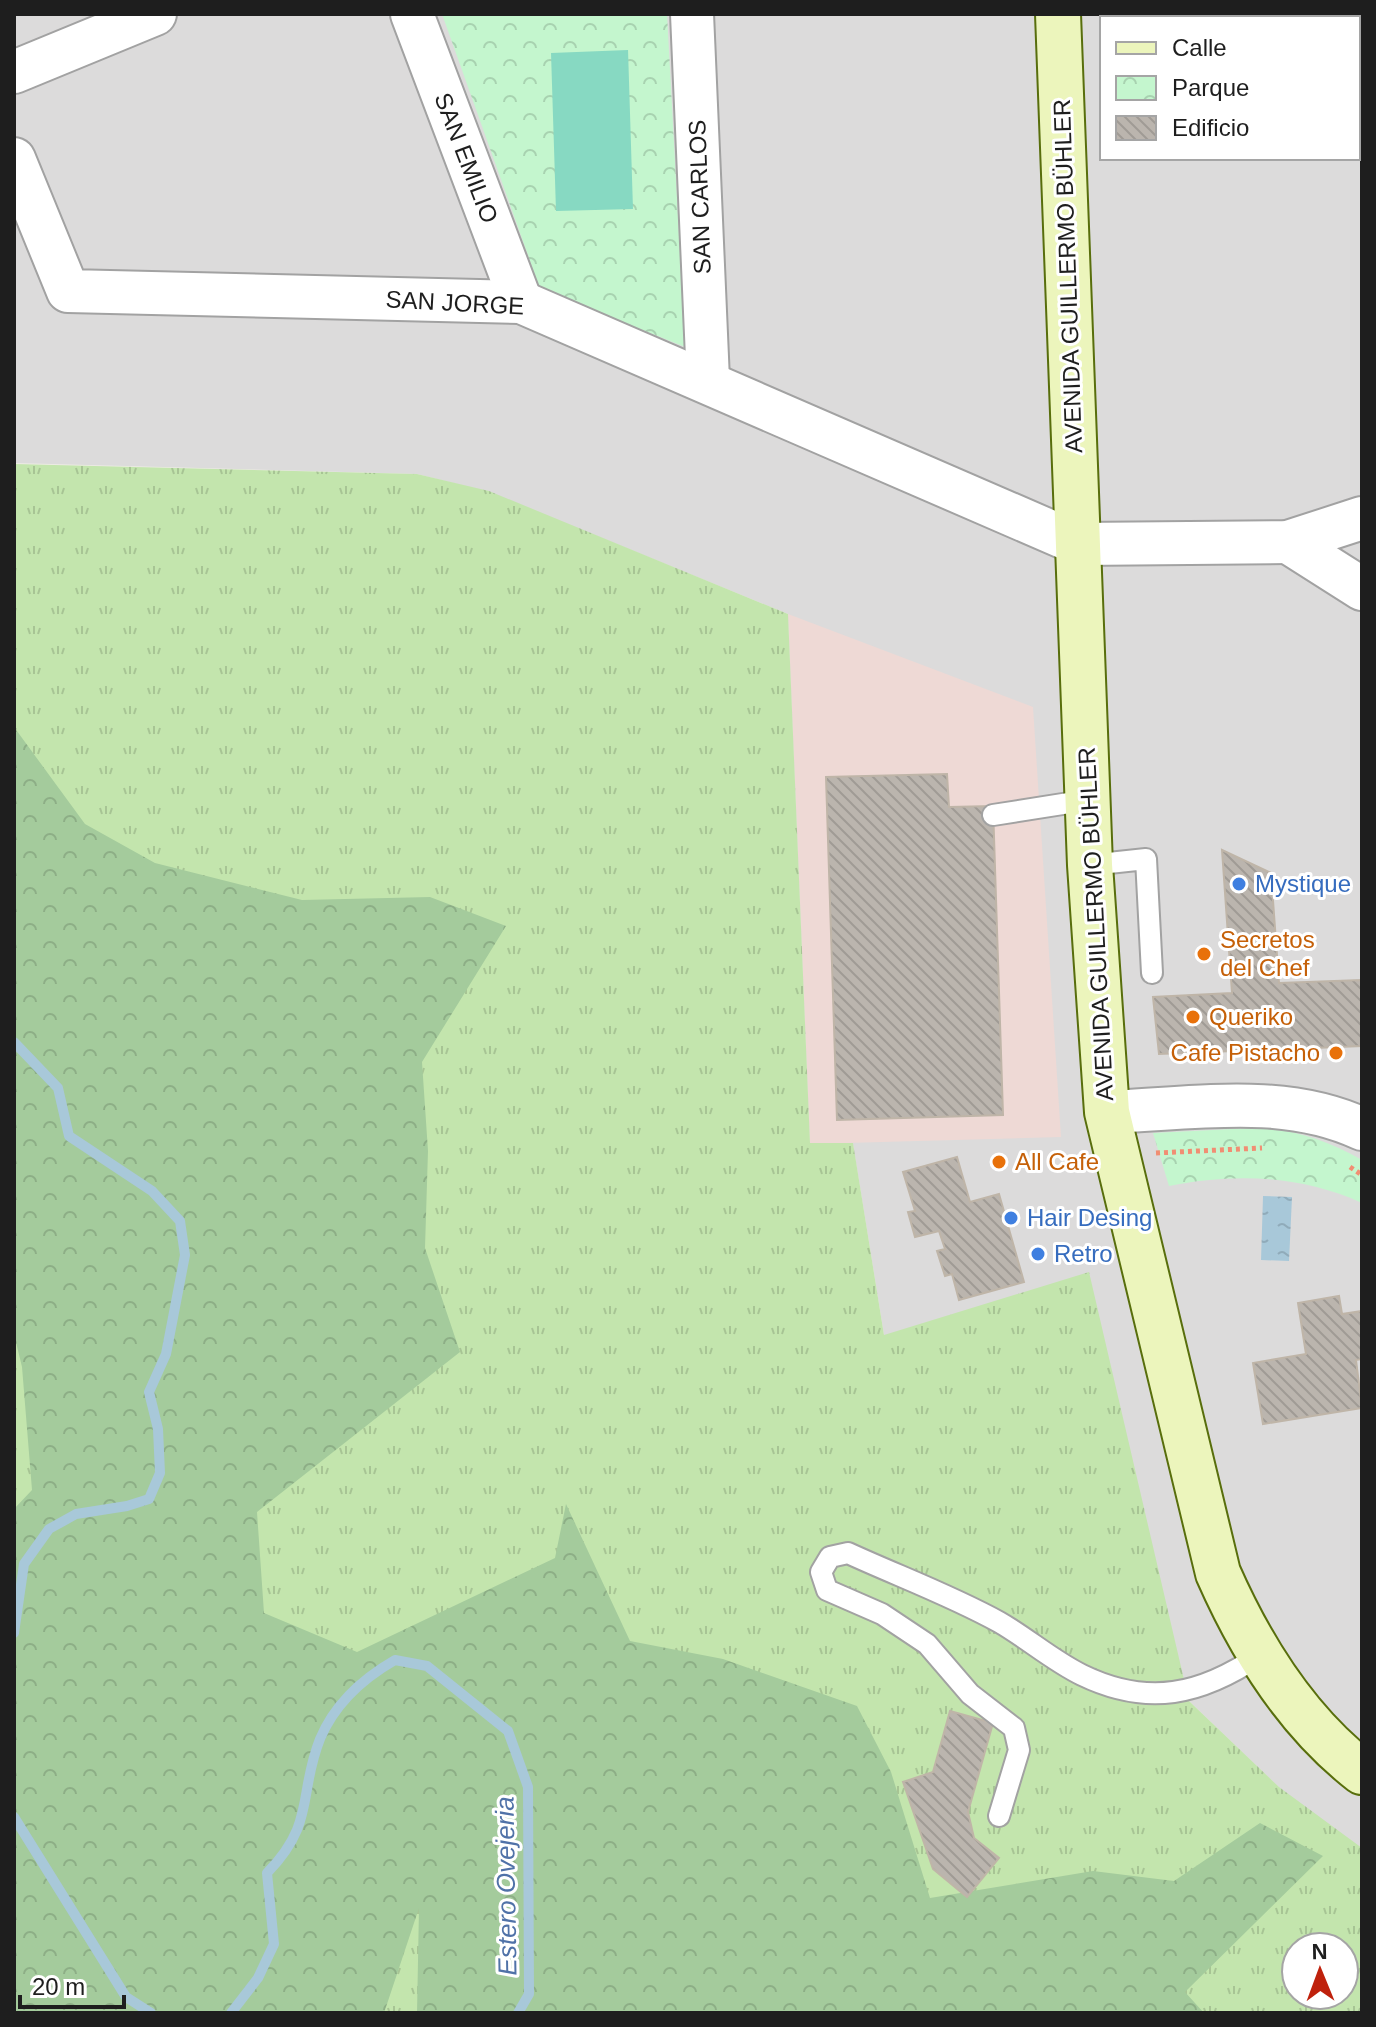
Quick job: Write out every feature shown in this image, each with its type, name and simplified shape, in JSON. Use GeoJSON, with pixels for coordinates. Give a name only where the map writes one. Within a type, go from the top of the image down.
{"type":"FeatureCollection","features":[{"type":"Feature","properties":{"kind":"main road","name":"AVENIDA GUILLERMO BÜHLER"},"geometry":{"type":"LineString","coordinates":[[1058,14],[1090,865],[1107,1112],[1218,1573],[1260,1655],[1307,1717],[1362,1772]]}},
{"type":"Feature","properties":{"kind":"street"},"geometry":{"type":"LineString","coordinates":[[14,72],[155,14]]}},
{"type":"Feature","properties":{"kind":"street","name":"SAN EMILIO"},"geometry":{"type":"LineString","coordinates":[[412,14],[521,302]]}},
{"type":"Feature","properties":{"kind":"street","name":"SAN CARLOS"},"geometry":{"type":"LineString","coordinates":[[692,14],[708,380]]}},
{"type":"Feature","properties":{"kind":"street","name":"SAN JORGE"},"geometry":{"type":"LineString","coordinates":[[14,159],[68,291],[521,302],[708,380],[1079,544]]}},
{"type":"Feature","properties":{"kind":"street"},"geometry":{"type":"LineString","coordinates":[[1079,544],[1288,542],[1362,518]]}},
{"type":"Feature","properties":{"kind":"street"},"geometry":{"type":"LineString","coordinates":[[1288,542],[1362,589]]}},
{"type":"Feature","properties":{"kind":"street"},"geometry":{"type":"LineString","coordinates":[[1107,1112],[1270,1105],[1320,1112],[1355,1148]]}},
{"type":"Feature","properties":{"kind":"lane"},"geometry":{"type":"LineString","coordinates":[[993,815],[1088,800]]}},
{"type":"Feature","properties":{"kind":"lane"},"geometry":{"type":"LineString","coordinates":[[1090,865],[1146,859],[1152,973]]}},
{"type":"Feature","properties":{"kind":"lane"},"geometry":{"type":"LineString","coordinates":[[999,1816],[1019,1750],[1014,1728],[970,1694],[927,1644],[882,1614],[827,1590],[821,1572],[830,1557],[848,1553],[969,1607],[1041,1647],[1081,1675],[1140,1695],[1163,1694],[1210,1684],[1260,1655]]}},
{"type":"Feature","properties":{"kind":"path"},"geometry":{"type":"LineString","coordinates":[[1152,1167],[1151,1153],[1266,1148]]}},
{"type":"Feature","properties":{"kind":"path"},"geometry":{"type":"LineString","coordinates":[[1355,1148],[1362,1175]]}},
{"type":"Feature","properties":{"kind":"shaded area"},"geometry":{"type":"Polygon","coordinates":[[[14,14],[1362,14],[1362,1867],[1189,1701],[884,1335],[853,1144],[810,1144],[788,614],[489,492],[417,474],[14,463],[14,14]]]}},
{"type":"Feature","properties":{"kind":"shaded area"},"geometry":{"type":"Polygon","coordinates":[[[788,614],[1033,707],[1061,1137],[810,1144],[788,614]]]}},
{"type":"Feature","properties":{"kind":"green space"},"geometry":{"type":"Polygon","coordinates":[[[442,14],[667,14],[685,347],[540,289],[442,14]]]}},
{"type":"Feature","properties":{"kind":"green space"},"geometry":{"type":"Polygon","coordinates":[[[628,50],[633,209],[556,211],[551,53],[628,50]]]}},
{"type":"Feature","properties":{"kind":"green space"},"geometry":{"type":"Polygon","coordinates":[[[14,464],[417,474],[489,491],[788,614],[810,1143],[853,1143],[884,1335],[1089,1272],[1189,1701],[1279,1787],[1362,1848],[1362,2013],[14,2013],[14,464]]]}},
{"type":"Feature","properties":{"kind":"green space"},"geometry":{"type":"Polygon","coordinates":[[[14,727],[85,824],[155,863],[302,900],[430,897],[506,926],[422,1062],[428,1151],[425,1248],[460,1352],[257,1512],[264,1613],[357,1652],[555,1558],[566,1504],[630,1641],[723,1659],[857,1706],[891,1772],[930,1898],[1093,1871],[1174,1881],[1260,1823],[1323,1856],[1185,1992],[1204,2013],[417,2013],[419,1908],[384,2013],[14,2013],[14,1509],[32,1490],[22,1367],[14,1334],[14,727]]]}},
{"type":"Feature","properties":{"kind":"green space"},"geometry":{"type":"Polygon","coordinates":[[[1252,1128],[1309,1137],[1362,1160],[1362,1203],[1315,1187],[1267,1179],[1218,1179],[1169,1186],[1153,1133],[1252,1128]]]}},
{"type":"Feature","properties":{"kind":"water"},"geometry":{"type":"Polygon","coordinates":[[[1263,1196],[1292,1197],[1289,1261],[1261,1260],[1263,1196]]]}},
{"type":"Feature","properties":{"kind":"building"},"geometry":{"type":"Polygon","coordinates":[[[947,774],[949,807],[993,806],[1003,1115],[837,1120],[826,777],[947,774]]]}},
{"type":"Feature","properties":{"kind":"building"},"geometry":{"type":"Polygon","coordinates":[[[1222,850],[1271,873],[1279,983],[1361,980],[1362,1046],[1159,1054],[1153,997],[1232,993],[1222,850]]]}},
{"type":"Feature","properties":{"kind":"building"},"geometry":{"type":"Polygon","coordinates":[[[957,1157],[970,1202],[999,1194],[1024,1282],[959,1300],[952,1274],[945,1276],[937,1251],[945,1249],[939,1231],[915,1237],[908,1212],[915,1211],[903,1172],[957,1157]]]}},
{"type":"Feature","properties":{"kind":"building"},"geometry":{"type":"Polygon","coordinates":[[[1339,1296],[1342,1314],[1362,1311],[1362,1359],[1356,1360],[1362,1408],[1263,1424],[1253,1363],[1306,1354],[1298,1303],[1339,1296]]]}},
{"type":"Feature","properties":{"kind":"building"},"geometry":{"type":"Polygon","coordinates":[[[950,1711],[993,1723],[968,1812],[974,1838],[999,1858],[967,1897],[933,1869],[903,1782],[933,1772],[950,1711]]]}},
{"type":"Feature","properties":{"kind":"waterway","name":"Estero Ovejeria"},"geometry":{"type":"LineString","coordinates":[[14,1042],[58,1088],[69,1136],[152,1191],[180,1221],[185,1255],[166,1354],[149,1392],[158,1429],[160,1473],[149,1499],[127,1506],[76,1514],[49,1529],[24,1564],[14,1633]]}},
{"type":"Feature","properties":{"kind":"waterway","name":"Estero Ovejeria"},"geometry":{"type":"LineString","coordinates":[[231,2013],[258,1978],[274,1944],[267,1873],[293,1839],[300,1823],[313,1758],[326,1726],[351,1693],[371,1675],[395,1660],[427,1666],[508,1731],[528,1787],[529,1994],[518,2013]]}},
{"type":"Feature","properties":{"kind":"waterway","name":"Estero Ovejeria"},"geometry":{"type":"LineString","coordinates":[[14,1817],[126,1997],[151,2013]]}},
{"type":"Feature","properties":{"kind":"place","name":"Mystique"},"geometry":{"type":"Point","coordinates":[1239,884]}},
{"type":"Feature","properties":{"kind":"place","name":"Secretos del Chef"},"geometry":{"type":"Point","coordinates":[1204,954]}},
{"type":"Feature","properties":{"kind":"place","name":"Queriko"},"geometry":{"type":"Point","coordinates":[1193,1017]}},
{"type":"Feature","properties":{"kind":"place","name":"Cafe Pistacho"},"geometry":{"type":"Point","coordinates":[1336,1053]}},
{"type":"Feature","properties":{"kind":"place","name":"All Cafe"},"geometry":{"type":"Point","coordinates":[999,1162]}},
{"type":"Feature","properties":{"kind":"place","name":"Hair Desing"},"geometry":{"type":"Point","coordinates":[1011,1218]}},
{"type":"Feature","properties":{"kind":"place","name":"Retro"},"geometry":{"type":"Point","coordinates":[1038,1254]}}]}
